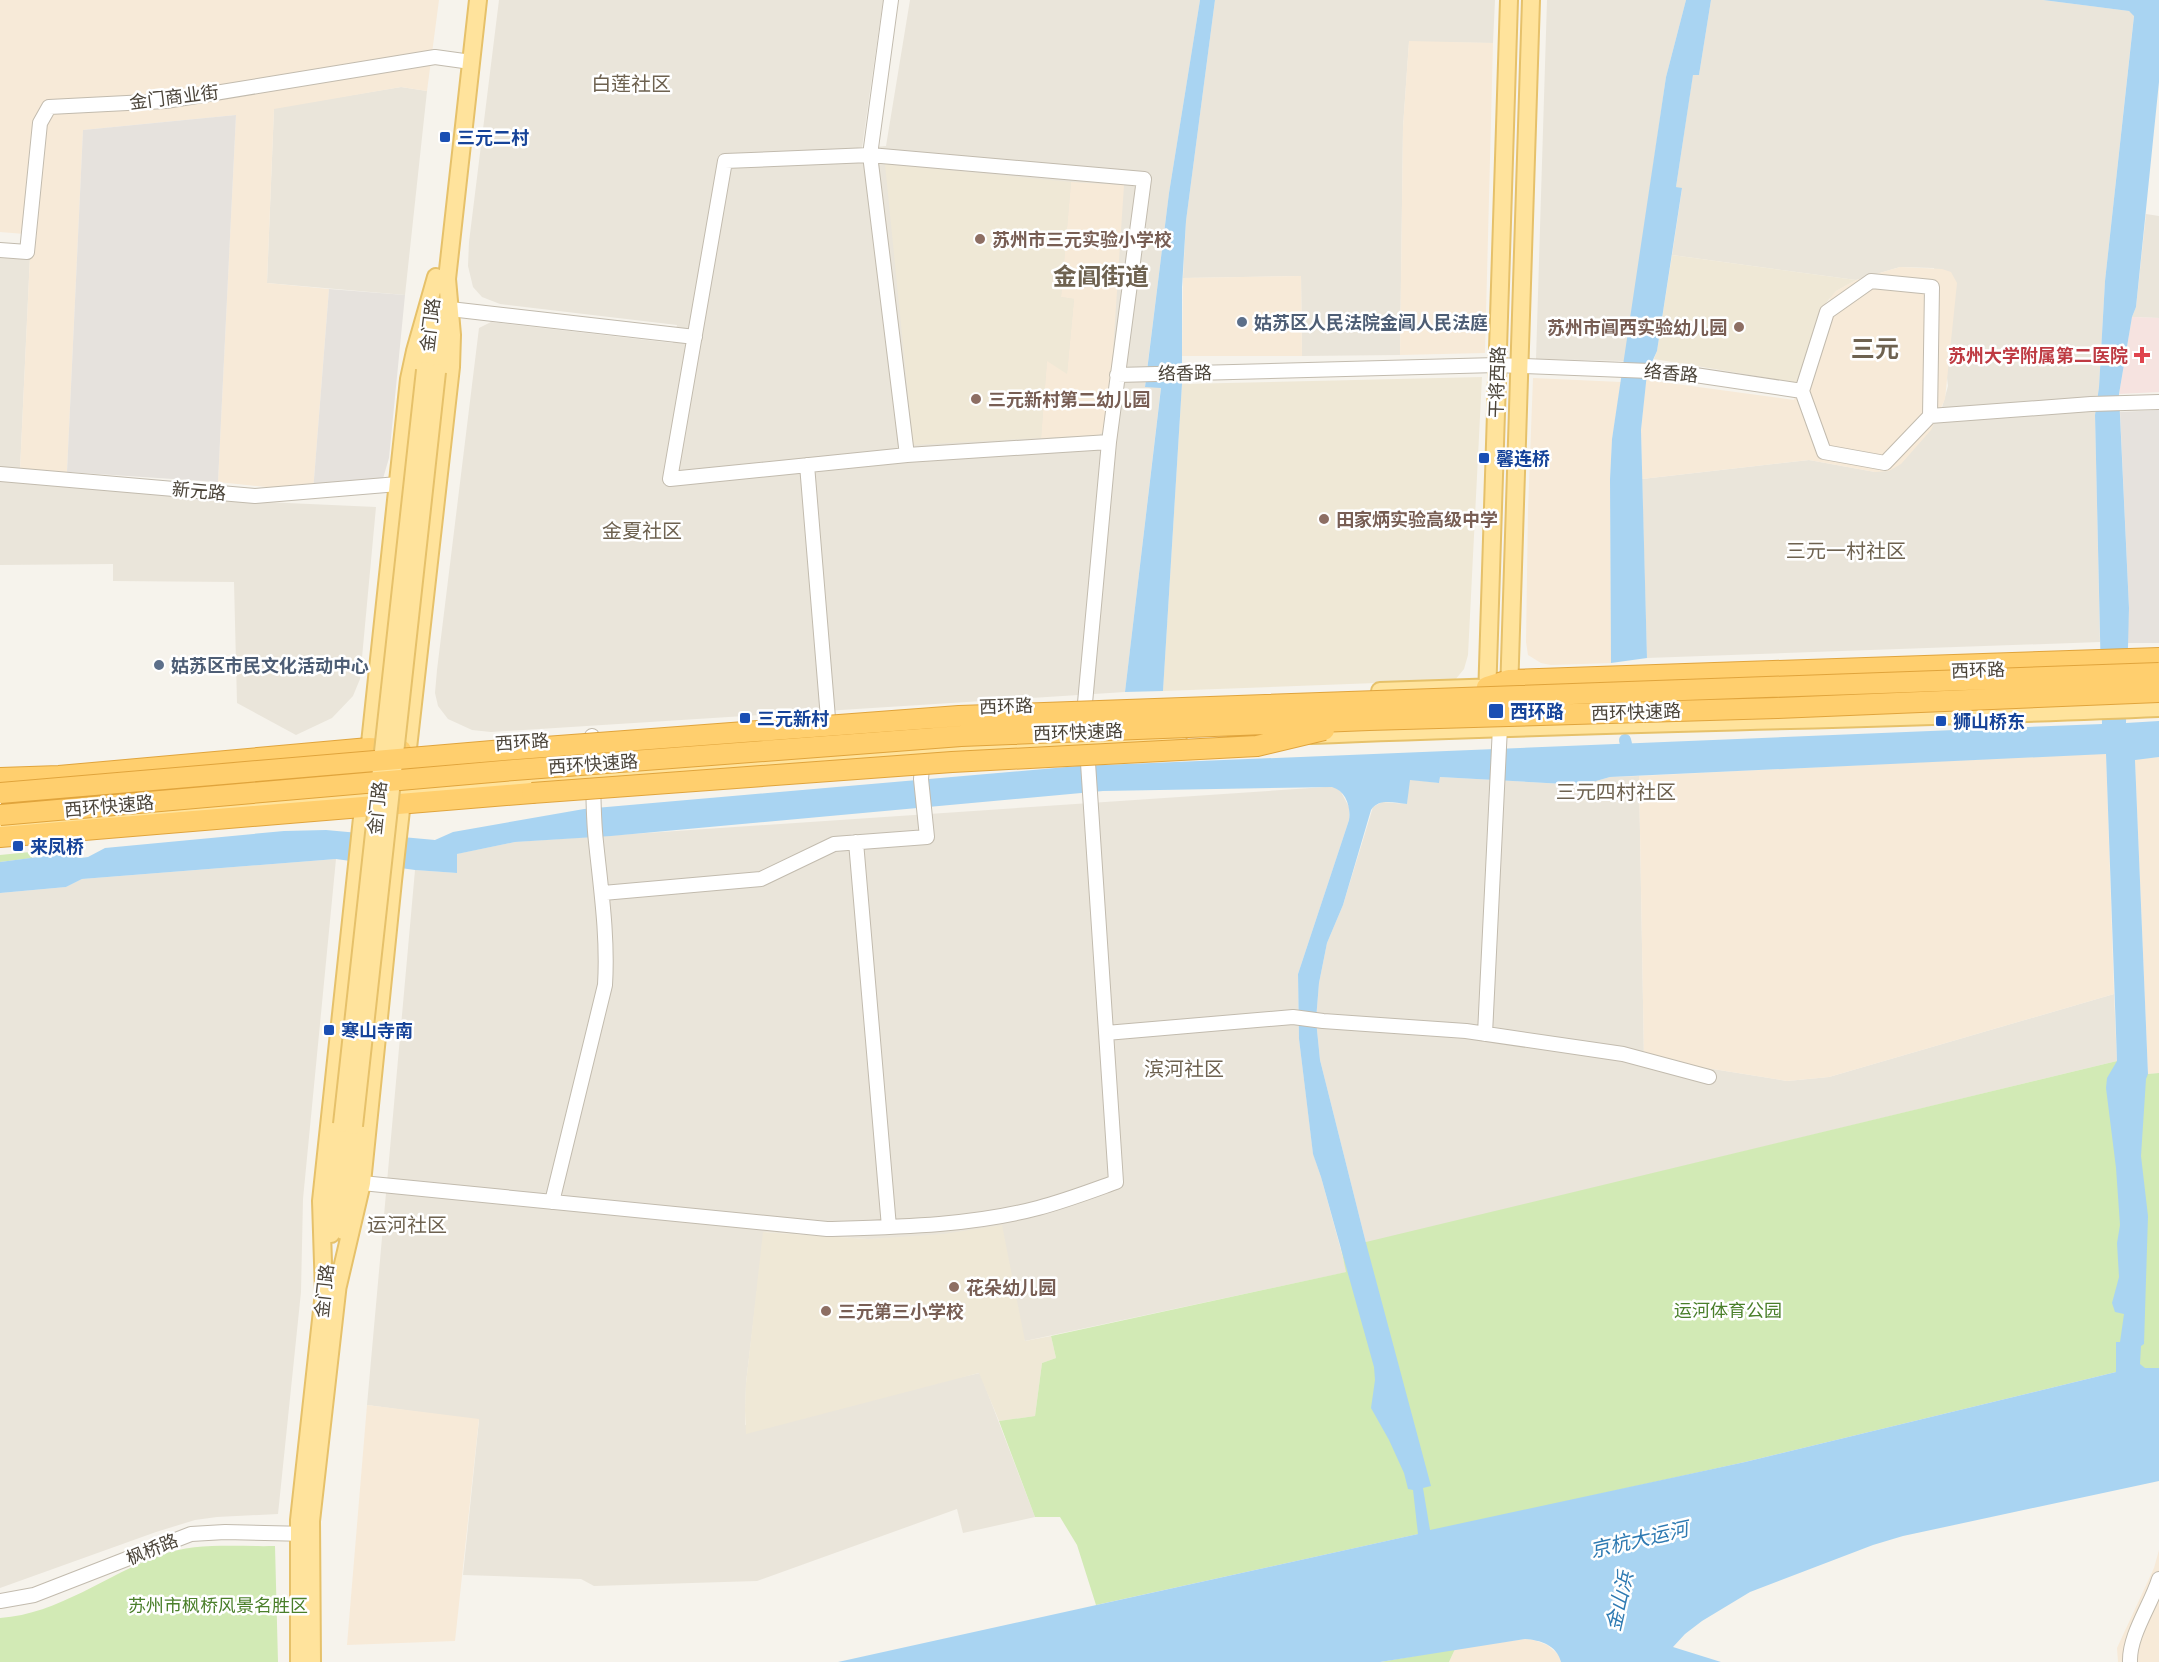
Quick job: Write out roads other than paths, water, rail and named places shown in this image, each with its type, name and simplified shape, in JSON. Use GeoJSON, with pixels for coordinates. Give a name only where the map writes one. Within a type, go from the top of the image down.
{"type":"FeatureCollection","features":[{"type":"Feature","properties":{"kind":"highway"},"geometry":{"type":"LineString","coordinates":[[1487,696],[1509,683],[1700,673],[2159,658]]}},
{"type":"Feature","properties":{"kind":"highway","name":"西环快速路"},"geometry":{"type":"LineString","coordinates":[[0,793],[504,750],[959,716],[2159,673]]}},
{"type":"Feature","properties":{"kind":"highway","name":"西环快速路"},"geometry":{"type":"LineString","coordinates":[[0,815],[514,770],[961,736],[1369,720],[1765,709],[2159,692]]}},
{"type":"Feature","properties":{"kind":"highway"},"geometry":{"type":"LineString","coordinates":[[0,837],[403,798],[532,793],[952,762],[1257,746],[1369,720]]}},
{"type":"Feature","properties":{"kind":"highway"},"geometry":{"type":"LineString","coordinates":[[0,778],[59,776],[369,751],[408,751]]}},
{"type":"Feature","properties":{"kind":"main road","name":"金门路"},"geometry":{"type":"LineString","coordinates":[[466,62],[467,0]]}},
{"type":"Feature","properties":{"kind":"main road","name":"金门路"},"geometry":{"type":"LineString","coordinates":[[304,1617],[304,1534],[348,1125],[466,62],[478,0]]}},
{"type":"Feature","properties":{"kind":"main road","name":"干将西路"},"geometry":{"type":"LineString","coordinates":[[1498,728],[1487,696],[1509,0]]}},
{"type":"Feature","properties":{"kind":"main road","name":"干将西路"},"geometry":{"type":"LineString","coordinates":[[1498,728],[1509,705],[1531,0]]}},
{"type":"Feature","properties":{"kind":"main road"},"geometry":{"type":"LineString","coordinates":[[1501,258],[1522,259]]}},
{"type":"Feature","properties":{"kind":"main road"},"geometry":{"type":"LineString","coordinates":[[330,1294],[358,1207],[362,1183],[393,881],[451,367],[450,309],[442,278]]}},
{"type":"Feature","properties":{"kind":"main road"},"geometry":{"type":"LineString","coordinates":[[330,1294],[321,1201],[398,484],[412,364],[442,278]]}},
{"type":"Feature","properties":{"kind":"main road","name":"西环路"},"geometry":{"type":"LineString","coordinates":[[1509,683],[1643,682],[2159,663]]}},
{"type":"Feature","properties":{"kind":"main road"},"geometry":{"type":"LineString","coordinates":[[1509,705],[1622,702],[1643,682]]}},
{"type":"Feature","properties":{"kind":"main road"},"geometry":{"type":"LineString","coordinates":[[1253,738],[1312,711],[1487,696]]}},
{"type":"Feature","properties":{"kind":"main road","name":"西环路"},"geometry":{"type":"LineString","coordinates":[[408,751],[922,711],[1085,703],[1487,696]]}},
{"type":"Feature","properties":{"kind":"main road"},"geometry":{"type":"LineString","coordinates":[[403,798],[594,778],[924,752],[1498,728],[2159,708]]}},
{"type":"Feature","properties":{"kind":"main road"},"geometry":{"type":"LineString","coordinates":[[0,784],[369,751]]}},
{"type":"Feature","properties":{"kind":"main road"},"geometry":{"type":"LineString","coordinates":[[0,827],[364,802]]}},
{"type":"Feature","properties":{"kind":"main road"},"geometry":{"type":"LineString","coordinates":[[299,1662],[304,1617]]}},
{"type":"Feature","properties":{"kind":"main road"},"geometry":{"type":"LineString","coordinates":[[304,1617],[312,1662]]}},
{"type":"Feature","properties":{"kind":"street"},"geometry":{"type":"LineString","coordinates":[[891,0],[870,155],[908,455]]}},
{"type":"Feature","properties":{"kind":"street","name":"金门商业街"},"geometry":{"type":"LineString","coordinates":[[0,250],[27,252],[40,123],[49,107],[166,101],[435,57],[466,62]]}},
{"type":"Feature","properties":{"kind":"street"},"geometry":{"type":"LineString","coordinates":[[362,1183],[827,1229],[955,1222],[1036,1209],[1116,1182],[1087,762],[1085,703],[1109,442],[1144,179],[870,155],[725,161],[670,479],[908,455],[1109,442]]}},
{"type":"Feature","properties":{"kind":"street"},"geometry":{"type":"LineString","coordinates":[[1871,281],[1932,287],[1929,416],[1885,463],[1824,452],[1802,391],[1827,312],[1871,281]]}},
{"type":"Feature","properties":{"kind":"street"},"geometry":{"type":"LineString","coordinates":[[450,309],[695,337]]}},
{"type":"Feature","properties":{"kind":"street","name":"络香路"},"geometry":{"type":"LineString","coordinates":[[1118,375],[1497,365],[1675,372],[1802,391]]}},
{"type":"Feature","properties":{"kind":"street"},"geometry":{"type":"LineString","coordinates":[[1929,416],[2091,404],[2159,402]]}},
{"type":"Feature","properties":{"kind":"street"},"geometry":{"type":"LineString","coordinates":[[807,465],[828,718]]}},
{"type":"Feature","properties":{"kind":"street","name":"新元路"},"geometry":{"type":"LineString","coordinates":[[0,474],[255,496],[398,484]]}},
{"type":"Feature","properties":{"kind":"street"},"geometry":{"type":"LineString","coordinates":[[603,893],[761,879],[834,844],[927,837],[921,778],[924,752],[922,711]]}},
{"type":"Feature","properties":{"kind":"street"},"geometry":{"type":"LineString","coordinates":[[1485,1034],[1498,784],[1498,728]]}},
{"type":"Feature","properties":{"kind":"street"},"geometry":{"type":"LineString","coordinates":[[552,1202],[605,985],[607,955],[603,893],[592,804],[594,778],[592,736]]}},
{"type":"Feature","properties":{"kind":"street"},"geometry":{"type":"LineString","coordinates":[[856,842],[889,1227]]}},
{"type":"Feature","properties":{"kind":"street"},"geometry":{"type":"LineString","coordinates":[[1106,1033],[1293,1017],[1485,1034],[1623,1054],[1709,1077]]}},
{"type":"Feature","properties":{"kind":"street","name":"枫桥路"},"geometry":{"type":"LineString","coordinates":[[0,1601],[34,1595],[191,1534],[225,1532],[304,1534]]}},
{"type":"Feature","properties":{"kind":"street"},"geometry":{"type":"LineString","coordinates":[[2130,1662],[2131,1646],[2135,1634],[2156,1594],[2159,1579]]}},
{"type":"Feature","properties":{"kind":"water"},"geometry":{"type":"Polygon","coordinates":[[[1200,0],[1215,0],[1186,221],[1182,287],[1182,384],[1163,691],[1125,692],[1161,388],[1145,387],[1169,193],[1200,0]]]}},
{"type":"Feature","properties":{"kind":"water"},"geometry":{"type":"Polygon","coordinates":[[[1686,0],[1711,0],[1699,75],[1693,75],[1676,187],[1682,188],[1657,351],[1652,362],[1648,364],[1641,430],[1647,658],[1611,663],[1610,479],[1612,439],[1666,77],[1686,0]]]}},
{"type":"Feature","properties":{"kind":"water"},"geometry":{"type":"Polygon","coordinates":[[[2043,0],[2159,0],[2159,82],[2136,307],[2132,317],[2119,394],[2129,608],[2126,723],[2159,721],[2159,757],[2135,760],[2148,1074],[2141,1156],[2148,1216],[2144,1344],[2141,1346],[2140,1364],[2145,1368],[2159,1368],[2159,1481],[1903,1536],[1873,1545],[1750,1592],[1702,1621],[1673,1647],[1721,1662],[1561,1662],[1556,1651],[1547,1644],[1525,1639],[1380,1662],[838,1662],[1418,1534],[1413,1490],[1408,1489],[1404,1473],[1389,1440],[1371,1408],[1375,1380],[1374,1367],[1313,1154],[1299,1039],[1298,974],[1349,820],[1348,805],[1341,792],[1332,787],[1103,791],[611,836],[515,842],[457,854],[457,873],[415,870],[336,859],[82,879],[66,887],[0,893],[0,862],[61,854],[80,858],[88,857],[105,848],[284,831],[326,830],[435,840],[453,832],[584,809],[1078,766],[2102,724],[2095,415],[2099,387],[2105,281],[2134,16],[2129,11],[2043,0]],[[2106,754],[1610,777],[1582,785],[1440,777],[1439,783],[1410,780],[1407,804],[1382,803],[1371,810],[1343,905],[1327,943],[1319,983],[1316,1020],[1320,1060],[1431,1486],[1423,1488],[1430,1530],[1745,1462],[2116,1372],[2116,1342],[2120,1342],[2124,1314],[2115,1312],[2112,1303],[2119,1277],[2117,1243],[2120,1225],[2116,1168],[2106,1088],[2107,1078],[2117,1061],[2106,754]]]}},
{"type":"Feature","properties":{"kind":"waterway"},"geometry":{"type":"LineString","coordinates":[[1625,740],[1626,744]]}},
{"type":"Feature","properties":{"kind":"place","name":"三元二村"},"geometry":{"type":"Point","coordinates":[445,137]}},
{"type":"Feature","properties":{"kind":"place","name":"苏州市三元实验小学校"},"geometry":{"type":"Point","coordinates":[980,239]}},
{"type":"Feature","properties":{"kind":"place","name":"姑苏区人民法院金阊人民法庭"},"geometry":{"type":"Point","coordinates":[1242,322]}},
{"type":"Feature","properties":{"kind":"place","name":"苏州市阊西实验幼儿园"},"geometry":{"type":"Point","coordinates":[1739,327]}},
{"type":"Feature","properties":{"kind":"place","name":"苏州大学附属第二医院"},"geometry":{"type":"Point","coordinates":[2142,355]}},
{"type":"Feature","properties":{"kind":"place","name":"三元新村第二幼儿园"},"geometry":{"type":"Point","coordinates":[976,399]}},
{"type":"Feature","properties":{"kind":"place","name":"馨连桥"},"geometry":{"type":"Point","coordinates":[1484,458]}},
{"type":"Feature","properties":{"kind":"place","name":"田家炳实验高级中学"},"geometry":{"type":"Point","coordinates":[1324,519]}},
{"type":"Feature","properties":{"kind":"place","name":"姑苏区市民文化活动中心"},"geometry":{"type":"Point","coordinates":[159,665]}},
{"type":"Feature","properties":{"kind":"place","name":"西环路"},"geometry":{"type":"Point","coordinates":[1496,711]}},
{"type":"Feature","properties":{"kind":"place","name":"三元新村"},"geometry":{"type":"Point","coordinates":[745,718]}},
{"type":"Feature","properties":{"kind":"place","name":"狮山桥东"},"geometry":{"type":"Point","coordinates":[1941,721]}},
{"type":"Feature","properties":{"kind":"place","name":"来凤桥"},"geometry":{"type":"Point","coordinates":[18,846]}},
{"type":"Feature","properties":{"kind":"place","name":"寒山寺南"},"geometry":{"type":"Point","coordinates":[329,1030]}},
{"type":"Feature","properties":{"kind":"place","name":"花朵幼儿园"},"geometry":{"type":"Point","coordinates":[954,1287]}},
{"type":"Feature","properties":{"kind":"place","name":"三元第三小学校"},"geometry":{"type":"Point","coordinates":[826,1311]}},
{"type":"Feature","properties":{"kind":"district","name":"白莲社区"},"geometry":{"type":"Point","coordinates":[631,83]}},
{"type":"Feature","properties":{"kind":"district","name":"金阊街道"},"geometry":{"type":"Point","coordinates":[1101,276]}},
{"type":"Feature","properties":{"kind":"district","name":"三元"},"geometry":{"type":"Point","coordinates":[1875,348]}},
{"type":"Feature","properties":{"kind":"district","name":"金夏社区"},"geometry":{"type":"Point","coordinates":[642,530]}},
{"type":"Feature","properties":{"kind":"district","name":"三元一村社区"},"geometry":{"type":"Point","coordinates":[1846,550]}},
{"type":"Feature","properties":{"kind":"district","name":"三元四村社区"},"geometry":{"type":"Point","coordinates":[1616,791]}},
{"type":"Feature","properties":{"kind":"district","name":"滨河社区"},"geometry":{"type":"Point","coordinates":[1184,1068]}},
{"type":"Feature","properties":{"kind":"district","name":"运河社区"},"geometry":{"type":"Point","coordinates":[407,1224]}},
{"type":"Feature","properties":{"kind":"park label","name":"运河体育公园"},"geometry":{"type":"Point","coordinates":[1728,1310]}},
{"type":"Feature","properties":{"kind":"park label","name":"苏州市枫桥风景名胜区"},"geometry":{"type":"Point","coordinates":[218,1605]}},
{"type":"Feature","properties":{"kind":"water label","name":"京杭大运河"},"geometry":{"type":"Point","coordinates":[1639,1539]}},
{"type":"Feature","properties":{"kind":"water label","name":"金山浜"},"geometry":{"type":"Point","coordinates":[1619,1601]}}]}
